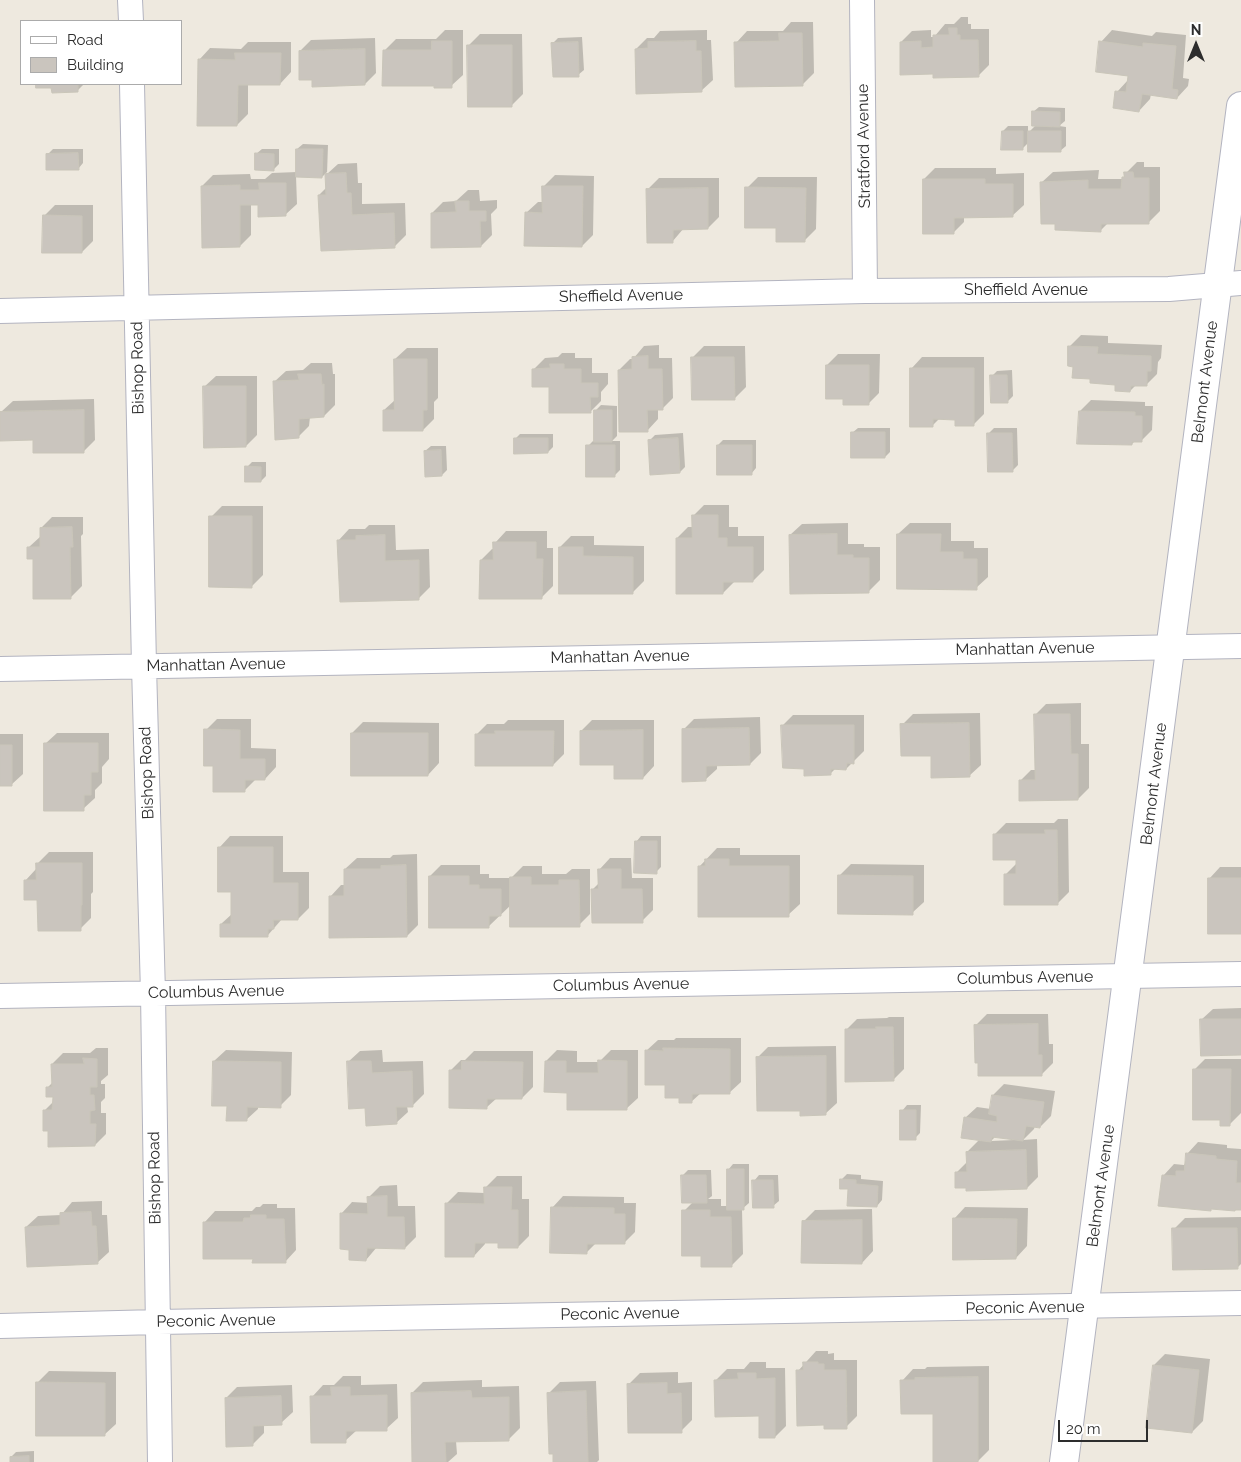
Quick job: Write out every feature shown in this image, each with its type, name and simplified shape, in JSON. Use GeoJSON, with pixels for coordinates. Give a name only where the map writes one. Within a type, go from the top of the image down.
{"type":"FeatureCollection","features":[{"type":"Feature","properties":{"kind":"main road","name":"Belmont Avenue"},"geometry":{"type":"LineString","coordinates":[[1064,1462],[1171,646],[1229,284],[1241,106]]}},
{"type":"Feature","properties":{"kind":"street"},"geometry":{"type":"LineString","coordinates":[[130,0],[131,20]]}},
{"type":"Feature","properties":{"kind":"street","name":"Stratford Avenue"},"geometry":{"type":"LineString","coordinates":[[862,0],[865,291]]}},
{"type":"Feature","properties":{"kind":"street","name":"Bishop Road"},"geometry":{"type":"LineString","coordinates":[[132,85],[153,993],[160,1462]]}},
{"type":"Feature","properties":{"kind":"street","name":"Sheffield Avenue"},"geometry":{"type":"LineString","coordinates":[[0,310],[865,291],[1169,289],[1229,284]]}},
{"type":"Feature","properties":{"kind":"street","name":"Manhattan Avenue"},"geometry":{"type":"LineString","coordinates":[[0,669],[1241,646]]}},
{"type":"Feature","properties":{"kind":"street","name":"Columbus Avenue"},"geometry":{"type":"LineString","coordinates":[[0,996],[1241,974]]}},
{"type":"Feature","properties":{"kind":"street","name":"Peconic Avenue"},"geometry":{"type":"LineString","coordinates":[[0,1326],[1241,1303]]}},
{"type":"Feature","properties":{"kind":"building"},"geometry":{"type":"Polygon","coordinates":[[[949,28],[957,28],[957,35],[960,35],[960,40],[978,40],[979,77],[933,78],[933,74],[900,75],[900,42],[921,41],[921,48],[933,47],[933,35],[949,35],[949,28]]]}},
{"type":"Feature","properties":{"kind":"building"},"geometry":{"type":"Polygon","coordinates":[[[779,33],[802,33],[803,86],[735,87],[734,42],[779,41],[779,33]]]}},
{"type":"Feature","properties":{"kind":"building"},"geometry":{"type":"Polygon","coordinates":[[[432,41],[452,41],[452,88],[382,86],[383,50],[431,50],[432,41]]]}},
{"type":"Feature","properties":{"kind":"building"},"geometry":{"type":"Polygon","coordinates":[[[696,41],[696,51],[701,51],[702,92],[636,94],[635,49],[648,48],[648,42],[696,41]]]}},
{"type":"Feature","properties":{"kind":"building"},"geometry":{"type":"Polygon","coordinates":[[[1099,41],[1143,47],[1143,43],[1176,46],[1172,89],[1178,90],[1177,99],[1142,94],[1139,112],[1113,108],[1115,91],[1126,92],[1128,76],[1096,72],[1099,41]]]}},
{"type":"Feature","properties":{"kind":"building"},"geometry":{"type":"Polygon","coordinates":[[[578,42],[579,77],[553,77],[551,43],[578,42]]]}},
{"type":"Feature","properties":{"kind":"building"},"geometry":{"type":"Polygon","coordinates":[[[467,45],[512,45],[512,107],[468,107],[467,45]]]}},
{"type":"Feature","properties":{"kind":"building"},"geometry":{"type":"Polygon","coordinates":[[[365,49],[365,85],[312,87],[312,80],[299,80],[299,51],[365,49]]]}},
{"type":"Feature","properties":{"kind":"building"},"geometry":{"type":"Polygon","coordinates":[[[235,53],[281,53],[280,85],[238,85],[237,126],[197,126],[198,59],[235,60],[235,53]]]}},
{"type":"Feature","properties":{"kind":"building"},"geometry":{"type":"Polygon","coordinates":[[[36,85],[78,85],[78,92],[52,93],[51,88],[36,88],[36,85]]]}},
{"type":"Feature","properties":{"kind":"building"},"geometry":{"type":"Polygon","coordinates":[[[1032,111],[1060,112],[1060,127],[1032,126],[1032,111]]]}},
{"type":"Feature","properties":{"kind":"building"},"geometry":{"type":"Polygon","coordinates":[[[1002,131],[1023,131],[1023,150],[1001,150],[1002,131]]]}},
{"type":"Feature","properties":{"kind":"building"},"geometry":{"type":"Polygon","coordinates":[[[1028,131],[1061,131],[1061,152],[1028,152],[1028,131]]]}},
{"type":"Feature","properties":{"kind":"building"},"geometry":{"type":"Polygon","coordinates":[[[296,149],[323,149],[322,178],[296,177],[296,149]]]}},
{"type":"Feature","properties":{"kind":"building"},"geometry":{"type":"Polygon","coordinates":[[[78,153],[79,170],[46,170],[46,154],[78,153]]]}},
{"type":"Feature","properties":{"kind":"building"},"geometry":{"type":"Polygon","coordinates":[[[255,153],[274,154],[274,171],[255,170],[255,153]]]}},
{"type":"Feature","properties":{"kind":"building"},"geometry":{"type":"Polygon","coordinates":[[[1124,172],[1133,172],[1134,178],[1149,178],[1149,224],[1101,224],[1101,232],[1055,230],[1055,224],[1041,224],[1040,182],[1088,180],[1088,189],[1121,189],[1124,172]]]}},
{"type":"Feature","properties":{"kind":"building"},"geometry":{"type":"Polygon","coordinates":[[[346,173],[347,193],[351,193],[352,215],[394,213],[395,248],[321,251],[318,195],[326,195],[325,174],[346,173]]]}},
{"type":"Feature","properties":{"kind":"building"},"geometry":{"type":"Polygon","coordinates":[[[923,179],[985,179],[985,184],[1013,184],[1013,217],[954,218],[954,234],[923,234],[923,179]]]}},
{"type":"Feature","properties":{"kind":"building"},"geometry":{"type":"Polygon","coordinates":[[[259,183],[286,183],[286,216],[258,217],[258,205],[240,205],[240,247],[202,248],[201,186],[240,185],[240,190],[259,190],[259,183]]]}},
{"type":"Feature","properties":{"kind":"building"},"geometry":{"type":"Polygon","coordinates":[[[542,186],[583,186],[582,247],[524,246],[525,212],[542,213],[542,186]]]}},
{"type":"Feature","properties":{"kind":"building"},"geometry":{"type":"Polygon","coordinates":[[[745,187],[806,188],[805,242],[776,242],[776,228],[745,228],[745,187]]]}},
{"type":"Feature","properties":{"kind":"building"},"geometry":{"type":"Polygon","coordinates":[[[708,188],[708,229],[673,230],[673,243],[647,243],[646,189],[708,188]]]}},
{"type":"Feature","properties":{"kind":"building"},"geometry":{"type":"Polygon","coordinates":[[[455,201],[469,201],[469,211],[486,211],[486,221],[480,221],[481,247],[431,248],[431,213],[456,212],[455,201]]]}},
{"type":"Feature","properties":{"kind":"building"},"geometry":{"type":"Polygon","coordinates":[[[43,215],[82,216],[82,253],[42,253],[43,215]]]}},
{"type":"Feature","properties":{"kind":"building"},"geometry":{"type":"Polygon","coordinates":[[[1068,346],[1098,347],[1097,354],[1151,356],[1151,371],[1147,371],[1147,386],[1131,386],[1130,392],[1115,391],[1115,385],[1090,383],[1090,379],[1072,378],[1073,367],[1068,366],[1068,346]]]}},
{"type":"Feature","properties":{"kind":"building"},"geometry":{"type":"Polygon","coordinates":[[[648,356],[648,369],[662,369],[663,410],[647,410],[648,432],[619,432],[618,370],[632,369],[632,357],[648,356]]]}},
{"type":"Feature","properties":{"kind":"building"},"geometry":{"type":"Polygon","coordinates":[[[691,357],[734,357],[735,400],[692,400],[691,357]]]}},
{"type":"Feature","properties":{"kind":"building"},"geometry":{"type":"Polygon","coordinates":[[[394,359],[427,359],[427,410],[423,410],[423,431],[383,431],[383,410],[394,410],[394,359]]]}},
{"type":"Feature","properties":{"kind":"building"},"geometry":{"type":"Polygon","coordinates":[[[550,364],[564,364],[564,369],[581,369],[581,383],[598,383],[598,397],[590,397],[591,413],[549,413],[549,387],[532,387],[532,369],[550,368],[550,364]]]}},
{"type":"Feature","properties":{"kind":"building"},"geometry":{"type":"Polygon","coordinates":[[[826,365],[869,365],[869,405],[843,405],[843,399],[826,399],[826,365]]]}},
{"type":"Feature","properties":{"kind":"building"},"geometry":{"type":"Polygon","coordinates":[[[910,368],[974,368],[974,426],[955,426],[955,420],[933,419],[933,427],[910,427],[910,368]]]}},
{"type":"Feature","properties":{"kind":"building"},"geometry":{"type":"Polygon","coordinates":[[[298,374],[321,374],[322,385],[324,384],[324,417],[299,419],[299,438],[275,440],[273,381],[299,380],[298,374]]]}},
{"type":"Feature","properties":{"kind":"building"},"geometry":{"type":"Polygon","coordinates":[[[990,375],[1007,375],[1008,403],[991,403],[990,375]]]}},
{"type":"Feature","properties":{"kind":"building"},"geometry":{"type":"Polygon","coordinates":[[[203,386],[246,386],[246,447],[204,448],[203,386]]]}},
{"type":"Feature","properties":{"kind":"building"},"geometry":{"type":"Polygon","coordinates":[[[84,410],[84,453],[33,453],[33,440],[0,441],[0,412],[84,410]]]}},
{"type":"Feature","properties":{"kind":"building"},"geometry":{"type":"Polygon","coordinates":[[[594,410],[612,410],[612,442],[594,442],[594,410]]]}},
{"type":"Feature","properties":{"kind":"building"},"geometry":{"type":"Polygon","coordinates":[[[1079,411],[1135,412],[1135,416],[1142,416],[1142,442],[1132,442],[1132,445],[1077,444],[1079,411]]]}},
{"type":"Feature","properties":{"kind":"building"},"geometry":{"type":"Polygon","coordinates":[[[851,432],[885,432],[885,458],[851,458],[851,432]]]}},
{"type":"Feature","properties":{"kind":"building"},"geometry":{"type":"Polygon","coordinates":[[[987,433],[1012,433],[1013,472],[988,472],[987,433]]]}},
{"type":"Feature","properties":{"kind":"building"},"geometry":{"type":"Polygon","coordinates":[[[514,438],[548,438],[548,453],[514,454],[514,438]]]}},
{"type":"Feature","properties":{"kind":"building"},"geometry":{"type":"Polygon","coordinates":[[[678,438],[680,473],[650,475],[648,440],[678,438]]]}},
{"type":"Feature","properties":{"kind":"building"},"geometry":{"type":"Polygon","coordinates":[[[586,445],[615,445],[615,477],[586,477],[586,445]]]}},
{"type":"Feature","properties":{"kind":"building"},"geometry":{"type":"Polygon","coordinates":[[[717,445],[752,445],[752,475],[717,475],[717,445]]]}},
{"type":"Feature","properties":{"kind":"building"},"geometry":{"type":"Polygon","coordinates":[[[441,450],[442,476],[425,477],[424,451],[441,450]]]}},
{"type":"Feature","properties":{"kind":"building"},"geometry":{"type":"Polygon","coordinates":[[[245,466],[261,467],[261,482],[245,482],[245,466]]]}},
{"type":"Feature","properties":{"kind":"building"},"geometry":{"type":"Polygon","coordinates":[[[692,515],[718,515],[718,538],[727,538],[727,547],[753,547],[753,582],[723,582],[723,594],[676,594],[676,538],[692,538],[692,515]]]}},
{"type":"Feature","properties":{"kind":"building"},"geometry":{"type":"Polygon","coordinates":[[[209,516],[252,516],[252,588],[209,587],[209,516]]]}},
{"type":"Feature","properties":{"kind":"building"},"geometry":{"type":"Polygon","coordinates":[[[72,527],[73,547],[70,547],[71,599],[33,599],[33,559],[27,559],[27,547],[40,547],[40,528],[72,527]]]}},
{"type":"Feature","properties":{"kind":"building"},"geometry":{"type":"Polygon","coordinates":[[[837,534],[837,555],[869,558],[869,593],[790,594],[789,535],[837,534]]]}},
{"type":"Feature","properties":{"kind":"building"},"geometry":{"type":"Polygon","coordinates":[[[897,534],[941,534],[940,552],[963,552],[963,559],[977,559],[977,590],[897,589],[897,534]]]}},
{"type":"Feature","properties":{"kind":"building"},"geometry":{"type":"Polygon","coordinates":[[[385,535],[385,561],[419,560],[419,600],[340,602],[337,540],[356,540],[356,536],[385,535]]]}},
{"type":"Feature","properties":{"kind":"building"},"geometry":{"type":"Polygon","coordinates":[[[493,542],[536,542],[536,559],[543,559],[542,599],[479,599],[480,560],[493,560],[493,542]]]}},
{"type":"Feature","properties":{"kind":"building"},"geometry":{"type":"Polygon","coordinates":[[[559,547],[583,547],[583,556],[633,557],[633,594],[559,594],[559,547]]]}},
{"type":"Feature","properties":{"kind":"building"},"geometry":{"type":"Polygon","coordinates":[[[1034,714],[1070,714],[1071,754],[1078,754],[1078,800],[1019,801],[1019,780],[1035,780],[1034,714]]]}},
{"type":"Feature","properties":{"kind":"building"},"geometry":{"type":"Polygon","coordinates":[[[969,723],[970,777],[931,778],[931,756],[901,756],[900,724],[969,723]]]}},
{"type":"Feature","properties":{"kind":"building"},"geometry":{"type":"Polygon","coordinates":[[[781,725],[854,725],[854,764],[847,763],[846,770],[831,769],[831,775],[804,776],[804,769],[783,768],[781,725]]]}},
{"type":"Feature","properties":{"kind":"building"},"geometry":{"type":"Polygon","coordinates":[[[749,728],[750,765],[706,766],[706,781],[682,782],[682,729],[749,728]]]}},
{"type":"Feature","properties":{"kind":"building"},"geometry":{"type":"Polygon","coordinates":[[[204,729],[240,730],[240,759],[265,759],[265,780],[245,780],[245,792],[213,792],[213,766],[204,766],[204,729]]]}},
{"type":"Feature","properties":{"kind":"building"},"geometry":{"type":"Polygon","coordinates":[[[643,730],[643,779],[614,779],[614,765],[580,765],[580,731],[643,730]]]}},
{"type":"Feature","properties":{"kind":"building"},"geometry":{"type":"Polygon","coordinates":[[[495,731],[554,731],[553,766],[475,766],[475,734],[495,734],[495,731]]]}},
{"type":"Feature","properties":{"kind":"building"},"geometry":{"type":"Polygon","coordinates":[[[351,733],[428,733],[428,776],[351,776],[351,733]]]}},
{"type":"Feature","properties":{"kind":"building"},"geometry":{"type":"Polygon","coordinates":[[[44,743],[98,743],[98,772],[91,772],[91,795],[84,795],[84,811],[44,811],[44,743]]]}},
{"type":"Feature","properties":{"kind":"building"},"geometry":{"type":"Polygon","coordinates":[[[0,745],[12,745],[12,786],[0,786],[0,745]]]}},
{"type":"Feature","properties":{"kind":"building"},"geometry":{"type":"Polygon","coordinates":[[[1045,830],[1057,830],[1058,905],[1004,905],[1004,874],[1016,874],[1016,860],[993,860],[993,834],[1045,834],[1045,830]]]}},
{"type":"Feature","properties":{"kind":"building"},"geometry":{"type":"Polygon","coordinates":[[[635,841],[657,841],[657,874],[634,873],[635,841]]]}},
{"type":"Feature","properties":{"kind":"building"},"geometry":{"type":"Polygon","coordinates":[[[218,847],[273,847],[273,883],[298,883],[298,920],[273,920],[274,929],[268,929],[268,937],[220,937],[220,924],[231,924],[231,892],[218,892],[218,847]]]}},
{"type":"Feature","properties":{"kind":"building"},"geometry":{"type":"Polygon","coordinates":[[[705,859],[729,859],[729,866],[789,866],[789,917],[698,917],[698,866],[705,866],[705,859]]]}},
{"type":"Feature","properties":{"kind":"building"},"geometry":{"type":"Polygon","coordinates":[[[36,863],[82,863],[81,931],[38,931],[37,900],[24,900],[24,880],[36,880],[36,863]]]}},
{"type":"Feature","properties":{"kind":"building"},"geometry":{"type":"Polygon","coordinates":[[[406,865],[407,937],[329,938],[329,896],[344,896],[344,869],[381,869],[381,866],[406,865]]]}},
{"type":"Feature","properties":{"kind":"building"},"geometry":{"type":"Polygon","coordinates":[[[598,869],[621,869],[621,889],[642,889],[643,923],[592,923],[591,889],[598,889],[598,869]]]}},
{"type":"Feature","properties":{"kind":"building"},"geometry":{"type":"Polygon","coordinates":[[[838,875],[913,876],[913,915],[838,914],[838,875]]]}},
{"type":"Feature","properties":{"kind":"building"},"geometry":{"type":"Polygon","coordinates":[[[429,876],[469,876],[469,885],[479,885],[479,889],[501,889],[501,916],[489,916],[489,928],[429,928],[429,876]]]}},
{"type":"Feature","properties":{"kind":"building"},"geometry":{"type":"Polygon","coordinates":[[[510,877],[531,877],[531,885],[559,885],[559,880],[579,880],[580,927],[510,927],[510,877]]]}},
{"type":"Feature","properties":{"kind":"building"},"geometry":{"type":"Polygon","coordinates":[[[1208,878],[1241,878],[1241,934],[1208,934],[1208,878]]]}},
{"type":"Feature","properties":{"kind":"building"},"geometry":{"type":"Polygon","coordinates":[[[1200,1019],[1241,1019],[1241,1055],[1201,1056],[1200,1019]]]}},
{"type":"Feature","properties":{"kind":"building"},"geometry":{"type":"Polygon","coordinates":[[[1038,1024],[1038,1055],[1042,1055],[1042,1076],[978,1076],[978,1063],[975,1063],[974,1025],[1038,1024]]]}},
{"type":"Feature","properties":{"kind":"building"},"geometry":{"type":"Polygon","coordinates":[[[876,1027],[893,1027],[894,1081],[845,1082],[845,1029],[876,1029],[876,1027]]]}},
{"type":"Feature","properties":{"kind":"building"},"geometry":{"type":"Polygon","coordinates":[[[663,1048],[730,1049],[730,1094],[692,1094],[692,1103],[679,1103],[679,1098],[665,1098],[665,1085],[645,1085],[645,1050],[663,1051],[663,1048]]]}},
{"type":"Feature","properties":{"kind":"building"},"geometry":{"type":"Polygon","coordinates":[[[826,1056],[826,1115],[800,1116],[800,1111],[757,1111],[756,1057],[826,1056]]]}},
{"type":"Feature","properties":{"kind":"building"},"geometry":{"type":"Polygon","coordinates":[[[83,1058],[97,1059],[97,1087],[90,1087],[90,1095],[94,1095],[95,1110],[90,1111],[90,1124],[96,1124],[95,1146],[48,1147],[48,1131],[43,1131],[43,1110],[52,1110],[53,1097],[46,1097],[46,1087],[52,1087],[51,1064],[84,1064],[83,1058]]]}},
{"type":"Feature","properties":{"kind":"building"},"geometry":{"type":"Polygon","coordinates":[[[598,1060],[627,1061],[627,1110],[567,1110],[567,1093],[544,1092],[545,1061],[566,1061],[566,1073],[598,1073],[598,1060]]]}},
{"type":"Feature","properties":{"kind":"building"},"geometry":{"type":"Polygon","coordinates":[[[213,1061],[281,1062],[281,1108],[247,1107],[247,1121],[226,1121],[227,1106],[212,1106],[213,1061]]]}},
{"type":"Feature","properties":{"kind":"building"},"geometry":{"type":"Polygon","coordinates":[[[347,1061],[371,1061],[372,1073],[412,1071],[413,1107],[396,1107],[397,1124],[366,1126],[365,1108],[349,1109],[347,1061]]]}},
{"type":"Feature","properties":{"kind":"building"},"geometry":{"type":"Polygon","coordinates":[[[462,1061],[523,1062],[522,1099],[487,1099],[487,1109],[449,1108],[449,1070],[461,1070],[462,1061]]]}},
{"type":"Feature","properties":{"kind":"building"},"geometry":{"type":"Polygon","coordinates":[[[1193,1069],[1231,1069],[1230,1126],[1220,1126],[1220,1120],[1193,1120],[1193,1069]]]}},
{"type":"Feature","properties":{"kind":"building"},"geometry":{"type":"Polygon","coordinates":[[[992,1095],[1044,1102],[1040,1128],[1026,1126],[1023,1141],[992,1137],[991,1142],[961,1138],[964,1117],[997,1122],[997,1116],[989,1114],[992,1095]]]}},
{"type":"Feature","properties":{"kind":"building"},"geometry":{"type":"Polygon","coordinates":[[[900,1110],[916,1110],[916,1140],[900,1140],[900,1110]]]}},
{"type":"Feature","properties":{"kind":"building"},"geometry":{"type":"Polygon","coordinates":[[[1026,1150],[1027,1189],[966,1191],[966,1188],[955,1188],[955,1172],[967,1172],[966,1152],[1026,1150]]]}},
{"type":"Feature","properties":{"kind":"building"},"geometry":{"type":"Polygon","coordinates":[[[1186,1153],[1216,1156],[1216,1159],[1237,1161],[1236,1183],[1241,1183],[1241,1210],[1211,1209],[1211,1211],[1158,1206],[1162,1175],[1176,1176],[1176,1171],[1184,1171],[1186,1153]]]}},
{"type":"Feature","properties":{"kind":"building"},"geometry":{"type":"Polygon","coordinates":[[[727,1169],[744,1169],[744,1210],[727,1210],[727,1169]]]}},
{"type":"Feature","properties":{"kind":"building"},"geometry":{"type":"Polygon","coordinates":[[[681,1175],[706,1175],[707,1203],[682,1203],[681,1175]]]}},
{"type":"Feature","properties":{"kind":"building"},"geometry":{"type":"Polygon","coordinates":[[[840,1179],[856,1180],[856,1184],[878,1186],[877,1207],[847,1206],[848,1189],[840,1189],[840,1179]]]}},
{"type":"Feature","properties":{"kind":"building"},"geometry":{"type":"Polygon","coordinates":[[[752,1180],[773,1180],[774,1208],[753,1208],[752,1180]]]}},
{"type":"Feature","properties":{"kind":"building"},"geometry":{"type":"Polygon","coordinates":[[[484,1187],[512,1187],[511,1210],[518,1210],[518,1248],[498,1248],[498,1243],[475,1243],[474,1257],[445,1257],[445,1203],[484,1204],[484,1187]]]}},
{"type":"Feature","properties":{"kind":"building"},"geometry":{"type":"Polygon","coordinates":[[[387,1196],[387,1217],[404,1217],[405,1249],[367,1248],[366,1261],[349,1260],[349,1250],[340,1249],[340,1213],[368,1214],[367,1197],[387,1196]]]}},
{"type":"Feature","properties":{"kind":"building"},"geometry":{"type":"Polygon","coordinates":[[[551,1207],[614,1208],[614,1214],[625,1214],[625,1244],[587,1244],[587,1254],[550,1253],[551,1207]]]}},
{"type":"Feature","properties":{"kind":"building"},"geometry":{"type":"Polygon","coordinates":[[[682,1210],[710,1210],[710,1217],[731,1217],[732,1267],[701,1267],[701,1256],[682,1256],[682,1210]]]}},
{"type":"Feature","properties":{"kind":"building"},"geometry":{"type":"Polygon","coordinates":[[[91,1212],[92,1226],[96,1226],[98,1264],[27,1267],[25,1227],[60,1225],[60,1213],[91,1212]]]}},
{"type":"Feature","properties":{"kind":"building"},"geometry":{"type":"Polygon","coordinates":[[[251,1215],[266,1215],[266,1219],[284,1219],[286,1263],[252,1263],[253,1259],[203,1259],[203,1222],[243,1222],[244,1218],[250,1218],[251,1215]]]}},
{"type":"Feature","properties":{"kind":"building"},"geometry":{"type":"Polygon","coordinates":[[[953,1218],[1017,1219],[1016,1259],[953,1260],[953,1218]]]}},
{"type":"Feature","properties":{"kind":"building"},"geometry":{"type":"Polygon","coordinates":[[[862,1220],[862,1264],[801,1263],[802,1221],[862,1220]]]}},
{"type":"Feature","properties":{"kind":"building"},"geometry":{"type":"Polygon","coordinates":[[[1172,1228],[1237,1228],[1238,1269],[1173,1270],[1172,1228]]]}},
{"type":"Feature","properties":{"kind":"building"},"geometry":{"type":"Polygon","coordinates":[[[803,1362],[824,1364],[824,1370],[846,1370],[847,1429],[824,1429],[824,1425],[797,1426],[796,1370],[803,1370],[803,1362]]]}},
{"type":"Feature","properties":{"kind":"building"},"geometry":{"type":"Polygon","coordinates":[[[1153,1365],[1199,1370],[1192,1433],[1146,1428],[1153,1365]]]}},
{"type":"Feature","properties":{"kind":"building"},"geometry":{"type":"Polygon","coordinates":[[[738,1373],[756,1373],[756,1379],[775,1378],[775,1438],[759,1438],[759,1416],[715,1417],[714,1380],[738,1379],[738,1373]]]}},
{"type":"Feature","properties":{"kind":"building"},"geometry":{"type":"Polygon","coordinates":[[[978,1377],[978,1462],[933,1462],[933,1414],[901,1414],[900,1380],[978,1377]]]}},
{"type":"Feature","properties":{"kind":"building"},"geometry":{"type":"Polygon","coordinates":[[[36,1382],[105,1383],[105,1436],[36,1436],[36,1382]]]}},
{"type":"Feature","properties":{"kind":"building"},"geometry":{"type":"Polygon","coordinates":[[[667,1383],[667,1394],[681,1393],[682,1433],[628,1433],[627,1384],[667,1383]]]}},
{"type":"Feature","properties":{"kind":"building"},"geometry":{"type":"Polygon","coordinates":[[[331,1387],[350,1387],[350,1396],[387,1395],[387,1431],[346,1431],[346,1443],[311,1443],[310,1396],[331,1396],[331,1387]]]}},
{"type":"Feature","properties":{"kind":"building"},"geometry":{"type":"Polygon","coordinates":[[[471,1391],[472,1398],[509,1397],[509,1441],[445,1442],[446,1462],[412,1462],[411,1393],[471,1391]]]}},
{"type":"Feature","properties":{"kind":"building"},"geometry":{"type":"Polygon","coordinates":[[[586,1391],[588,1462],[553,1462],[553,1454],[549,1454],[547,1393],[586,1391]]]}},
{"type":"Feature","properties":{"kind":"building"},"geometry":{"type":"Polygon","coordinates":[[[281,1396],[282,1425],[253,1426],[253,1446],[226,1447],[225,1398],[281,1396]]]}},
{"type":"Feature","properties":{"kind":"building"},"geometry":{"type":"Polygon","coordinates":[[[29,1456],[29,1462],[10,1462],[10,1457],[29,1456]]]}}]}
